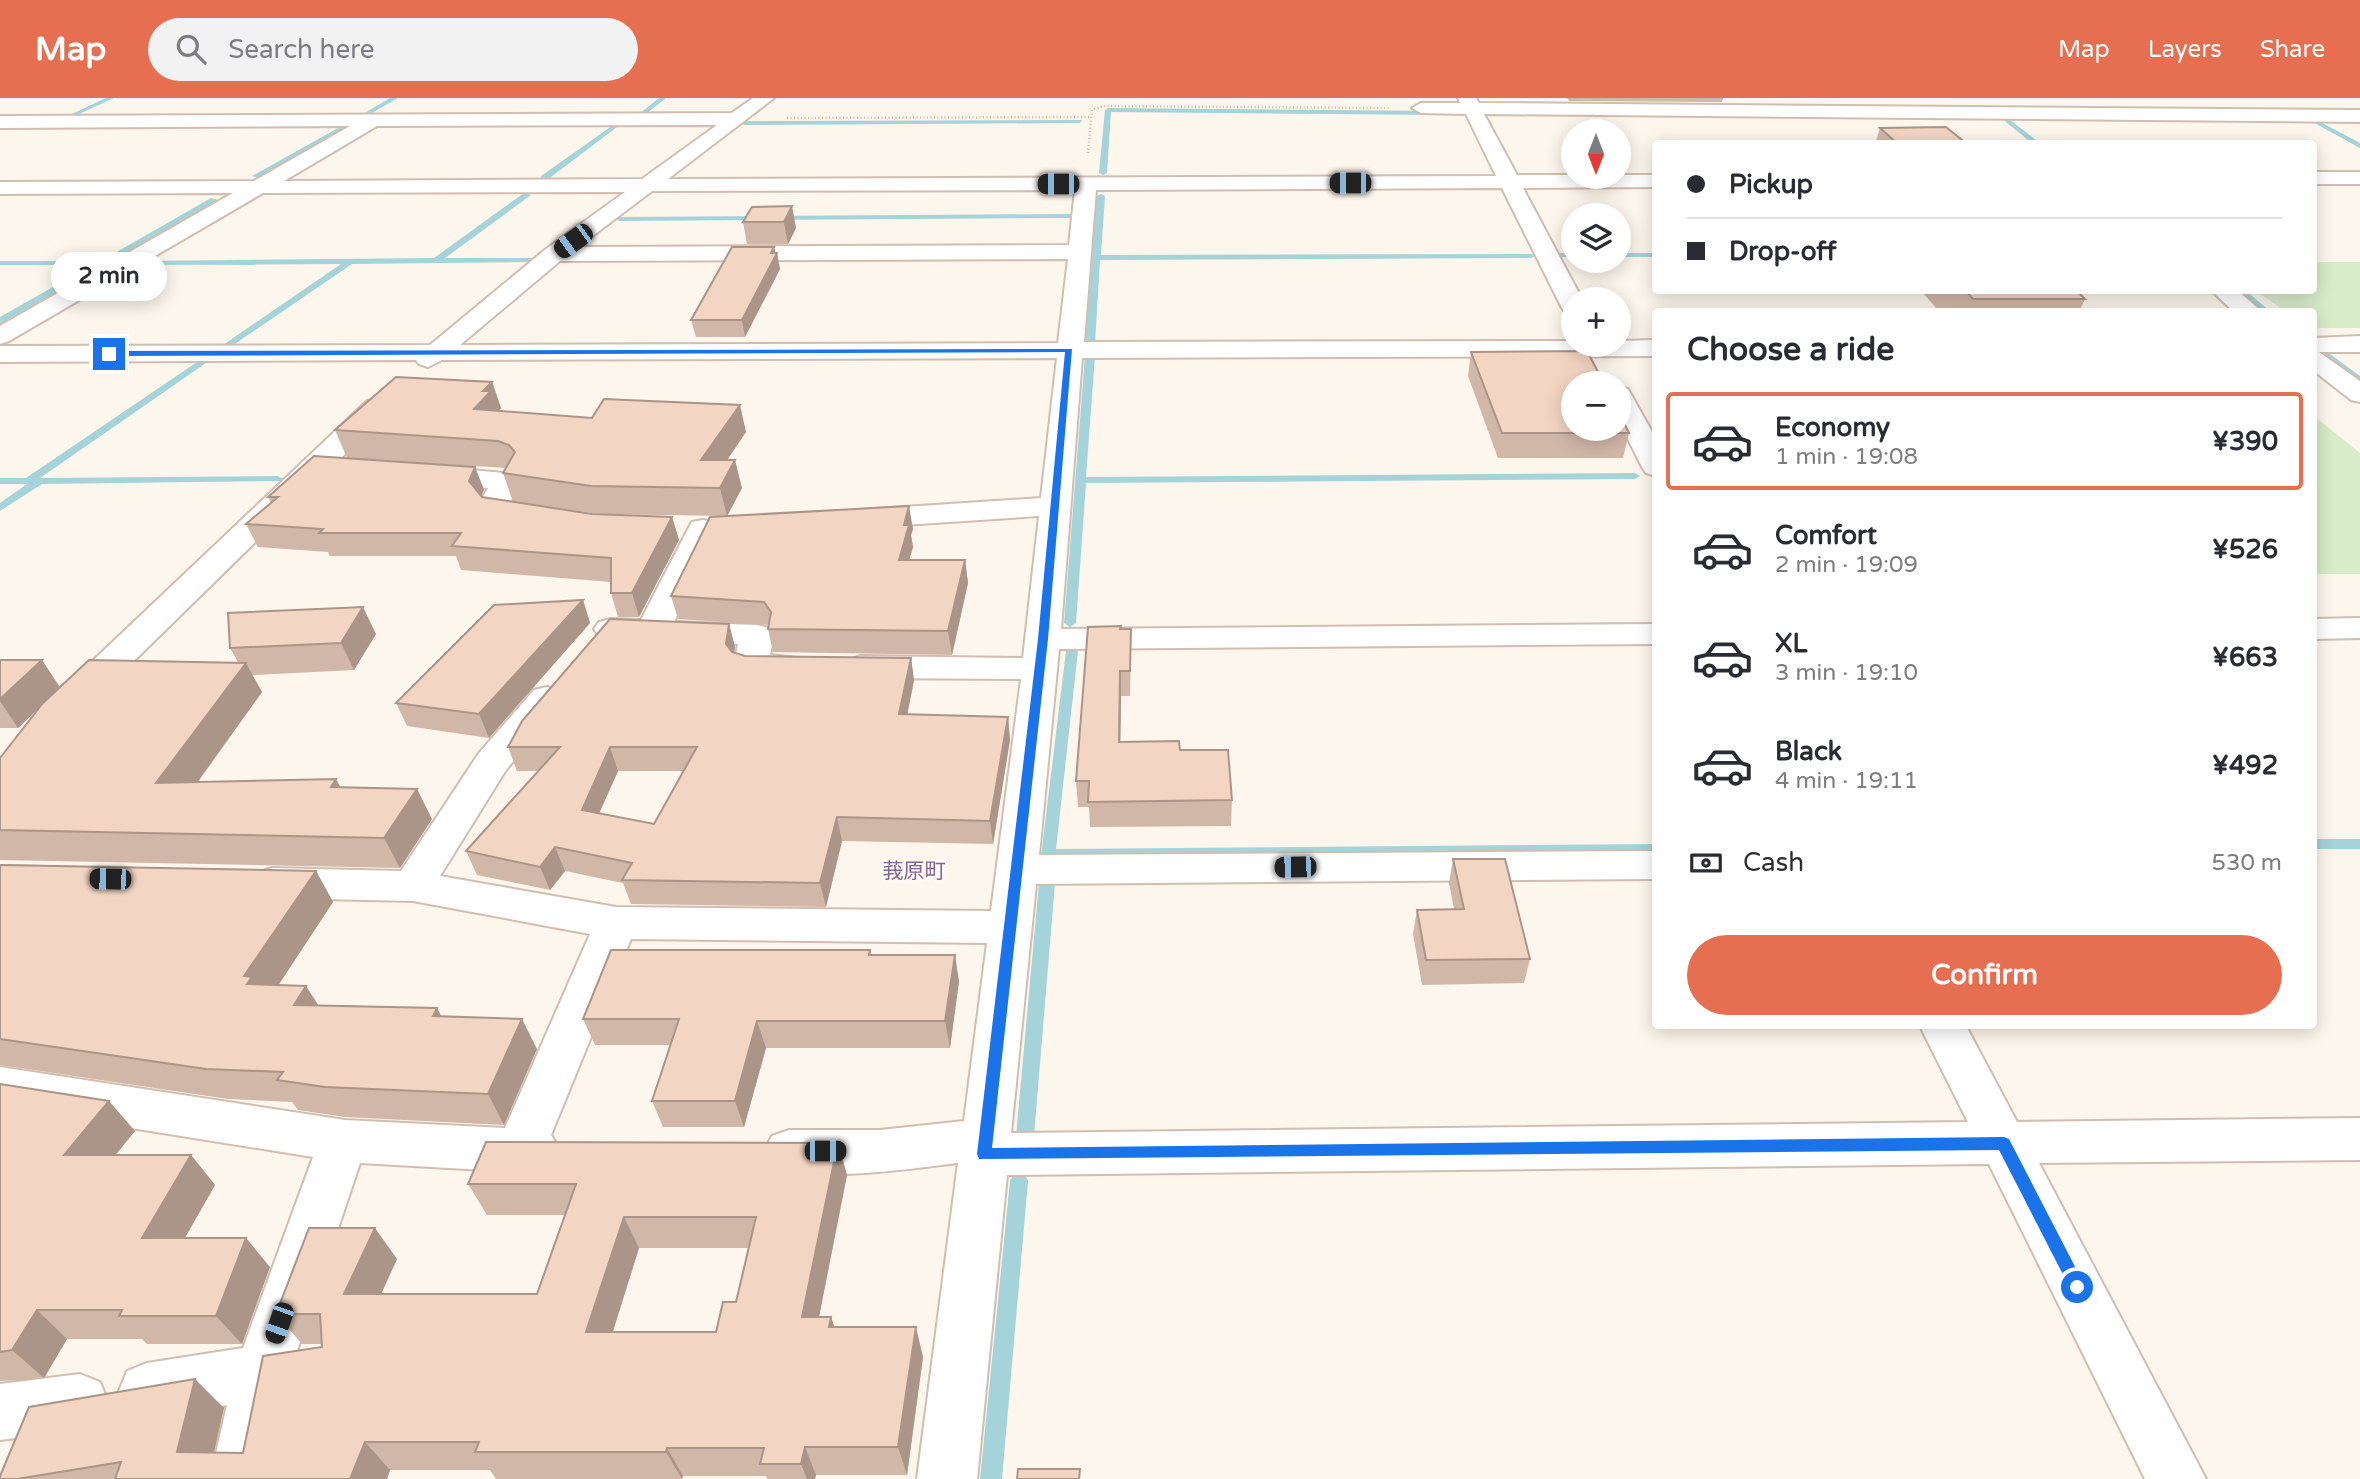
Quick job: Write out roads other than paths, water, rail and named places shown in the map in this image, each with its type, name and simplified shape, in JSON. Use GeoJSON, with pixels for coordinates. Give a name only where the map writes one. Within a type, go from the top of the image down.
{"type":"FeatureCollection","features":[{"type":"Feature","properties":{"kind":"street"},"geometry":{"type":"LineString","coordinates":[[60,713],[435,352],[554,254],[765,98]]}},
{"type":"Feature","properties":{"kind":"street"},"geometry":{"type":"LineString","coordinates":[[1888,98],[1902,112]]}},
{"type":"Feature","properties":{"kind":"street"},"geometry":{"type":"LineString","coordinates":[[0,336],[403,104]]}},
{"type":"Feature","properties":{"kind":"street"},"geometry":{"type":"LineString","coordinates":[[1421,108],[2360,116]]}},
{"type":"Feature","properties":{"kind":"street"},"geometry":{"type":"LineString","coordinates":[[1473,108],[1563,287]]}},
{"type":"Feature","properties":{"kind":"street"},"geometry":{"type":"LineString","coordinates":[[0,122],[737,118]]}},
{"type":"Feature","properties":{"kind":"street"},"geometry":{"type":"LineString","coordinates":[[2317,178],[2360,178]]}},
{"type":"Feature","properties":{"kind":"street"},"geometry":{"type":"LineString","coordinates":[[0,188],[1652,181]]}},
{"type":"Feature","properties":{"kind":"street"},"geometry":{"type":"LineString","coordinates":[[947,1479],[1042,654],[1086,184]]}},
{"type":"Feature","properties":{"kind":"street"},"geometry":{"type":"LineString","coordinates":[[554,254],[1079,252]]}},
{"type":"Feature","properties":{"kind":"street"},"geometry":{"type":"LineString","coordinates":[[2227,294],[2245,308]]}},
{"type":"Feature","properties":{"kind":"street"},"geometry":{"type":"LineString","coordinates":[[2317,345],[2360,344]]}},
{"type":"Feature","properties":{"kind":"street"},"geometry":{"type":"LineString","coordinates":[[0,354],[1561,346]]}},
{"type":"Feature","properties":{"kind":"street"},"geometry":{"type":"LineString","coordinates":[[1631,347],[1652,348]]}},
{"type":"Feature","properties":{"kind":"street"},"geometry":{"type":"LineString","coordinates":[[2317,361],[2360,394]]}},
{"type":"Feature","properties":{"kind":"street"},"geometry":{"type":"LineString","coordinates":[[1631,418],[1652,459]]}},
{"type":"Feature","properties":{"kind":"street"},"geometry":{"type":"LineString","coordinates":[[313,467],[354,470]]}},
{"type":"Feature","properties":{"kind":"street"},"geometry":{"type":"LineString","coordinates":[[396,472],[507,480],[495,502],[502,512],[563,521]]}},
{"type":"Feature","properties":{"kind":"street"},"geometry":{"type":"LineString","coordinates":[[835,520],[1055,506]]}},
{"type":"Feature","properties":{"kind":"street"},"geometry":{"type":"LineString","coordinates":[[653,630],[704,528]]}},
{"type":"Feature","properties":{"kind":"street"},"geometry":{"type":"LineString","coordinates":[[2317,629],[2360,628]]}},
{"type":"Feature","properties":{"kind":"street"},"geometry":{"type":"LineString","coordinates":[[413,886],[492,762],[607,629],[757,635],[751,666],[827,666],[1042,654],[1652,634]]}},
{"type":"Feature","properties":{"kind":"street"},"geometry":{"type":"LineString","coordinates":[[1017,870],[1652,865]]}},
{"type":"Feature","properties":{"kind":"street"},"geometry":{"type":"LineString","coordinates":[[234,882],[413,886],[616,923],[1010,927]]}},
{"type":"Feature","properties":{"kind":"street"},"geometry":{"type":"LineString","coordinates":[[520,1151],[616,923]]}},
{"type":"Feature","properties":{"kind":"street"},"geometry":{"type":"LineString","coordinates":[[1945,1029],[2176,1479]]}},
{"type":"Feature","properties":{"kind":"street"},"geometry":{"type":"LineString","coordinates":[[0,1087],[345,1141],[520,1151],[576,1151]]}},
{"type":"Feature","properties":{"kind":"street"},"geometry":{"type":"LineString","coordinates":[[742,1151],[880,1151],[985,1147],[2360,1139]]}},
{"type":"Feature","properties":{"kind":"street"},"geometry":{"type":"LineString","coordinates":[[240,1479],[262,1372],[345,1141]]}},
{"type":"Feature","properties":{"kind":"street"},"geometry":{"type":"LineString","coordinates":[[0,1412],[29,1411],[262,1372]]}},
{"type":"Feature","properties":{"kind":"waterway"},"geometry":{"type":"LineString","coordinates":[[64,119],[111,98]]}},
{"type":"Feature","properties":{"kind":"waterway"},"geometry":{"type":"LineString","coordinates":[[361,117],[395,98]]}},
{"type":"Feature","properties":{"kind":"waterway"},"geometry":{"type":"LineString","coordinates":[[640,116],[663,98]]}},
{"type":"Feature","properties":{"kind":"waterway"},"geometry":{"type":"LineString","coordinates":[[1103,173],[1108,110],[1439,113]]}},
{"type":"Feature","properties":{"kind":"waterway"},"geometry":{"type":"LineString","coordinates":[[2003,117],[2033,140]]}},
{"type":"Feature","properties":{"kind":"waterway"},"geometry":{"type":"LineString","coordinates":[[2311,119],[2360,146]]}},
{"type":"Feature","properties":{"kind":"waterway"},"geometry":{"type":"LineString","coordinates":[[744,123],[1080,121]]}},
{"type":"Feature","properties":{"kind":"waterway"},"geometry":{"type":"LineString","coordinates":[[256,176],[349,124]]}},
{"type":"Feature","properties":{"kind":"waterway"},"geometry":{"type":"LineString","coordinates":[[544,178],[618,124]]}},
{"type":"Feature","properties":{"kind":"waterway"},"geometry":{"type":"LineString","coordinates":[[436,261],[527,195]]}},
{"type":"Feature","properties":{"kind":"waterway"},"geometry":{"type":"LineString","coordinates":[[1096,258],[1101,196]]}},
{"type":"Feature","properties":{"kind":"waterway"},"geometry":{"type":"LineString","coordinates":[[0,321],[214,200]]}},
{"type":"Feature","properties":{"kind":"waterway"},"geometry":{"type":"LineString","coordinates":[[619,219],[1070,216]]}},
{"type":"Feature","properties":{"kind":"waterway"},"geometry":{"type":"LineString","coordinates":[[1631,255],[1652,255]]}},
{"type":"Feature","properties":{"kind":"waterway"},"geometry":{"type":"LineString","coordinates":[[1096,258],[1531,256]]}},
{"type":"Feature","properties":{"kind":"waterway"},"geometry":{"type":"LineString","coordinates":[[1087,258],[1096,258]]}},
{"type":"Feature","properties":{"kind":"waterway"},"geometry":{"type":"LineString","coordinates":[[1090,344],[1096,258]]}},
{"type":"Feature","properties":{"kind":"waterway"},"geometry":{"type":"LineString","coordinates":[[436,261],[532,260]]}},
{"type":"Feature","properties":{"kind":"waterway"},"geometry":{"type":"LineString","coordinates":[[142,263],[350,261]]}},
{"type":"Feature","properties":{"kind":"waterway"},"geometry":{"type":"LineString","coordinates":[[226,347],[350,261]]}},
{"type":"Feature","properties":{"kind":"waterway"},"geometry":{"type":"LineString","coordinates":[[350,261],[436,261]]}},
{"type":"Feature","properties":{"kind":"waterway"},"geometry":{"type":"LineString","coordinates":[[0,263],[100,263]]}},
{"type":"Feature","properties":{"kind":"waterway"},"geometry":{"type":"LineString","coordinates":[[2244,294],[2262,308]]}},
{"type":"Feature","properties":{"kind":"waterway"},"geometry":{"type":"LineString","coordinates":[[2323,353],[2360,380]]}},
{"type":"Feature","properties":{"kind":"waterway"},"geometry":{"type":"LineString","coordinates":[[1070,623],[1090,356]]}},
{"type":"Feature","properties":{"kind":"waterway"},"geometry":{"type":"LineString","coordinates":[[28,481],[203,361]]}},
{"type":"Feature","properties":{"kind":"waterway"},"geometry":{"type":"LineString","coordinates":[[1081,480],[1635,476]]}},
{"type":"Feature","properties":{"kind":"waterway"},"geometry":{"type":"LineString","coordinates":[[28,481],[278,479]]}},
{"type":"Feature","properties":{"kind":"waterway"},"geometry":{"type":"LineString","coordinates":[[0,481],[28,481]]}},
{"type":"Feature","properties":{"kind":"waterway"},"geometry":{"type":"LineString","coordinates":[[0,508],[39,481]]}},
{"type":"Feature","properties":{"kind":"waterway"},"geometry":{"type":"LineString","coordinates":[[1048,856],[1072,651]]}},
{"type":"Feature","properties":{"kind":"waterway"},"geometry":{"type":"LineString","coordinates":[[2317,844],[2360,844]]}},
{"type":"Feature","properties":{"kind":"waterway"},"geometry":{"type":"LineString","coordinates":[[1049,854],[1652,849]]}},
{"type":"Feature","properties":{"kind":"waterway"},"geometry":{"type":"LineString","coordinates":[[1025,1136],[1047,883]]}},
{"type":"Feature","properties":{"kind":"waterway"},"geometry":{"type":"LineString","coordinates":[[991,1479],[1019,1181]]}},
{"type":"Feature","properties":{"kind":"district","name":"莪原町"},"geometry":{"type":"Point","coordinates":[914,871]}}]}
